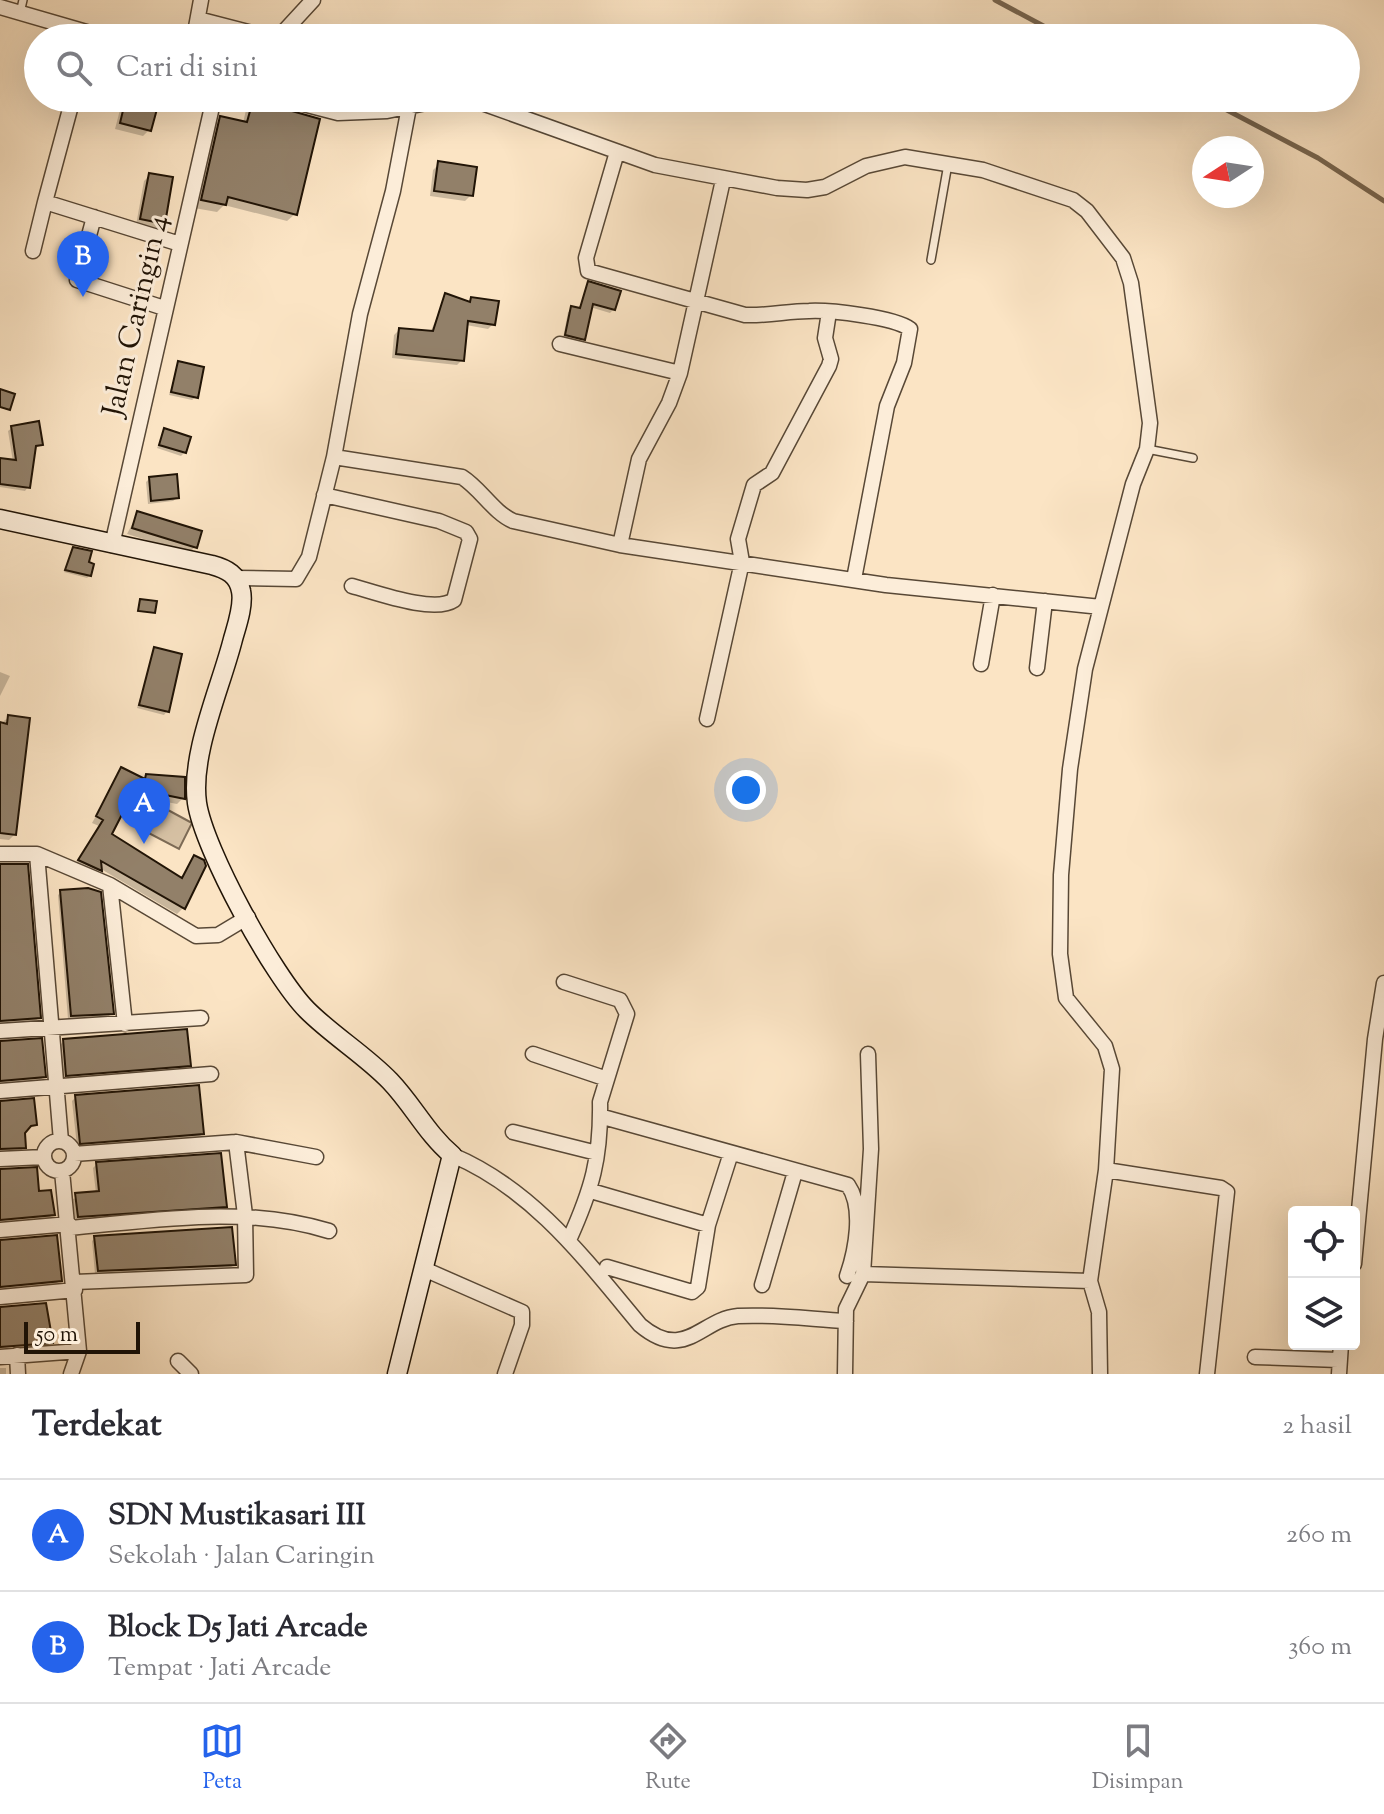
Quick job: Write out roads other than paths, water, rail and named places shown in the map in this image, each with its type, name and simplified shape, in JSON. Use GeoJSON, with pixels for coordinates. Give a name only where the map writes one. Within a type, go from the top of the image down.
{"type":"FeatureCollection","features":[{"type":"Feature","properties":{"kind":"street"},"geometry":{"type":"LineString","coordinates":[[197,24],[201,0]]}},
{"type":"Feature","properties":{"kind":"street"},"geometry":{"type":"LineString","coordinates":[[291,24],[313,0]]}},
{"type":"Feature","properties":{"kind":"street"},"geometry":{"type":"LineString","coordinates":[[0,7],[22,6],[70,24]]}},
{"type":"Feature","properties":{"kind":"street"},"geometry":{"type":"LineString","coordinates":[[198,19],[212,24]]}},
{"type":"Feature","properties":{"kind":"street"},"geometry":{"type":"LineString","coordinates":[[33,251],[69,112]]}},
{"type":"Feature","properties":{"kind":"street","name":"Jalan Caringin 4"},"geometry":{"type":"LineString","coordinates":[[112,545],[211,112]]}},
{"type":"Feature","properties":{"kind":"street"},"geometry":{"type":"LineString","coordinates":[[236,578],[290,580],[303,574],[334,457],[360,314],[393,191],[408,112]]}},
{"type":"Feature","properties":{"kind":"street"},"geometry":{"type":"LineString","coordinates":[[507,112],[655,165],[723,180],[807,190],[825,187],[866,166],[886,160],[905,157],[948,162],[1073,200],[1110,239],[1123,258],[1131,283],[1148,396],[1147,449],[1133,484],[1077,714],[1059,911],[1066,998],[1096,1033],[1111,1060],[1106,1170],[1090,1281],[1099,1312],[1100,1374]]}},
{"type":"Feature","properties":{"kind":"street"},"geometry":{"type":"LineString","coordinates":[[617,152],[586,258],[588,271],[745,315],[829,312],[906,325],[911,335],[887,406],[854,579]]}},
{"type":"Feature","properties":{"kind":"street"},"geometry":{"type":"LineString","coordinates":[[620,545],[639,459],[669,403],[680,373],[723,180]]}},
{"type":"Feature","properties":{"kind":"street"},"geometry":{"type":"LineString","coordinates":[[45,202],[180,244]]}},
{"type":"Feature","properties":{"kind":"street"},"geometry":{"type":"LineString","coordinates":[[94,217],[77,280],[161,307]]}},
{"type":"Feature","properties":{"kind":"street"},"geometry":{"type":"LineString","coordinates":[[707,719],[742,562],[738,539],[754,485],[772,473],[831,362],[825,338],[829,312]]}},
{"type":"Feature","properties":{"kind":"street"},"geometry":{"type":"LineString","coordinates":[[560,344],[680,373]]}},
{"type":"Feature","properties":{"kind":"street"},"geometry":{"type":"LineString","coordinates":[[334,457],[462,477],[513,521],[620,545],[854,579],[1101,607]]}},
{"type":"Feature","properties":{"kind":"street"},"geometry":{"type":"LineString","coordinates":[[324,495],[439,521],[466,532],[470,539],[454,600],[450,603],[426,604],[352,586]]}},
{"type":"Feature","properties":{"kind":"street"},"geometry":{"type":"LineString","coordinates":[[0,519],[223,568],[236,578],[242,594],[238,619],[198,761],[196,788],[202,827],[212,853],[294,996],[384,1074],[430,1135],[452,1155],[497,1178],[569,1240],[640,1325],[659,1337],[688,1339],[724,1320],[742,1316],[846,1321]]}},
{"type":"Feature","properties":{"kind":"street"},"geometry":{"type":"LineString","coordinates":[[981,664],[993,595]]}},
{"type":"Feature","properties":{"kind":"street"},"geometry":{"type":"LineString","coordinates":[[1037,668],[1045,601]]}},
{"type":"Feature","properties":{"kind":"street"},"geometry":{"type":"LineString","coordinates":[[0,854],[37,854],[110,885],[148,910],[204,938],[218,935],[248,917]]}},
{"type":"Feature","properties":{"kind":"street"},"geometry":{"type":"LineString","coordinates":[[37,854],[49,1029],[61,1141]]}},
{"type":"Feature","properties":{"kind":"street"},"geometry":{"type":"LineString","coordinates":[[110,885],[125,1024]]}},
{"type":"Feature","properties":{"kind":"street"},"geometry":{"type":"LineString","coordinates":[[564,982],[620,1000],[626,1007],[600,1102],[603,1117],[591,1191],[569,1240]]}},
{"type":"Feature","properties":{"kind":"street"},"geometry":{"type":"LineString","coordinates":[[1359,1206],[1375,1039],[1384,983]]}},
{"type":"Feature","properties":{"kind":"street"},"geometry":{"type":"LineString","coordinates":[[0,1031],[201,1018]]}},
{"type":"Feature","properties":{"kind":"street"},"geometry":{"type":"LineString","coordinates":[[533,1054],[607,1079]]}},
{"type":"Feature","properties":{"kind":"street"},"geometry":{"type":"LineString","coordinates":[[845,1374],[846,1321],[850,1297],[863,1274],[871,1149],[868,1054]]}},
{"type":"Feature","properties":{"kind":"street"},"geometry":{"type":"LineString","coordinates":[[0,1091],[211,1074]]}},
{"type":"Feature","properties":{"kind":"street"},"geometry":{"type":"LineString","coordinates":[[603,1117],[848,1185],[857,1198],[853,1258],[847,1276]]}},
{"type":"Feature","properties":{"kind":"street"},"geometry":{"type":"LineString","coordinates":[[513,1132],[597,1153]]}},
{"type":"Feature","properties":{"kind":"street"},"geometry":{"type":"LineString","coordinates":[[61,1141],[70,1145],[74,1154],[70,1167],[62,1171],[50,1168],[44,1157],[51,1143],[61,1141]]}},
{"type":"Feature","properties":{"kind":"street"},"geometry":{"type":"LineString","coordinates":[[74,1154],[236,1142],[316,1157]]}},
{"type":"Feature","properties":{"kind":"street"},"geometry":{"type":"LineString","coordinates":[[0,1297],[75,1286],[246,1275],[245,1215],[236,1142]]}},
{"type":"Feature","properties":{"kind":"street"},"geometry":{"type":"LineString","coordinates":[[607,1267],[692,1292],[698,1287],[708,1225],[731,1153]]}},
{"type":"Feature","properties":{"kind":"street"},"geometry":{"type":"LineString","coordinates":[[397,1374],[452,1155]]}},
{"type":"Feature","properties":{"kind":"street"},"geometry":{"type":"LineString","coordinates":[[0,1159],[44,1157]]}},
{"type":"Feature","properties":{"kind":"street"},"geometry":{"type":"LineString","coordinates":[[1106,1170],[1221,1188],[1227,1192],[1207,1374]]}},
{"type":"Feature","properties":{"kind":"street"},"geometry":{"type":"LineString","coordinates":[[62,1171],[79,1351],[71,1374]]}},
{"type":"Feature","properties":{"kind":"street"},"geometry":{"type":"LineString","coordinates":[[762,1285],[795,1172]]}},
{"type":"Feature","properties":{"kind":"street"},"geometry":{"type":"LineString","coordinates":[[591,1191],[708,1225]]}},
{"type":"Feature","properties":{"kind":"street"},"geometry":{"type":"LineString","coordinates":[[0,1230],[245,1215],[289,1219],[329,1231]]}},
{"type":"Feature","properties":{"kind":"street"},"geometry":{"type":"LineString","coordinates":[[424,1269],[515,1306],[522,1312],[522,1325],[505,1374]]}},
{"type":"Feature","properties":{"kind":"street"},"geometry":{"type":"LineString","coordinates":[[863,1274],[1090,1281]]}},
{"type":"Feature","properties":{"kind":"street"},"geometry":{"type":"LineString","coordinates":[[0,1357],[79,1351]]}},
{"type":"Feature","properties":{"kind":"street"},"geometry":{"type":"LineString","coordinates":[[17,1355],[18,1374]]}},
{"type":"Feature","properties":{"kind":"street"},"geometry":{"type":"LineString","coordinates":[[1255,1357],[1338,1367]]}},
{"type":"Feature","properties":{"kind":"street"},"geometry":{"type":"LineString","coordinates":[[178,1361],[191,1374]]}},
{"type":"Feature","properties":{"kind":"lane"},"geometry":{"type":"LineString","coordinates":[[931,260],[948,162]]}},
{"type":"Feature","properties":{"kind":"lane"},"geometry":{"type":"LineString","coordinates":[[1147,449],[1193,458]]}},
{"type":"Feature","properties":{"kind":"waterway"},"geometry":{"type":"LineString","coordinates":[[995,0],[1040,24]]}},
{"type":"Feature","properties":{"kind":"waterway"},"geometry":{"type":"LineString","coordinates":[[1231,112],[1318,158],[1384,201]]}},
{"type":"Feature","properties":{"kind":"place","name":"Block D5 Jati Arcade"},"geometry":{"type":"Point","coordinates":[83,297]}},
{"type":"Feature","properties":{"kind":"place","name":"SDN Mustikasari III"},"geometry":{"type":"Point","coordinates":[144,844]}}]}
